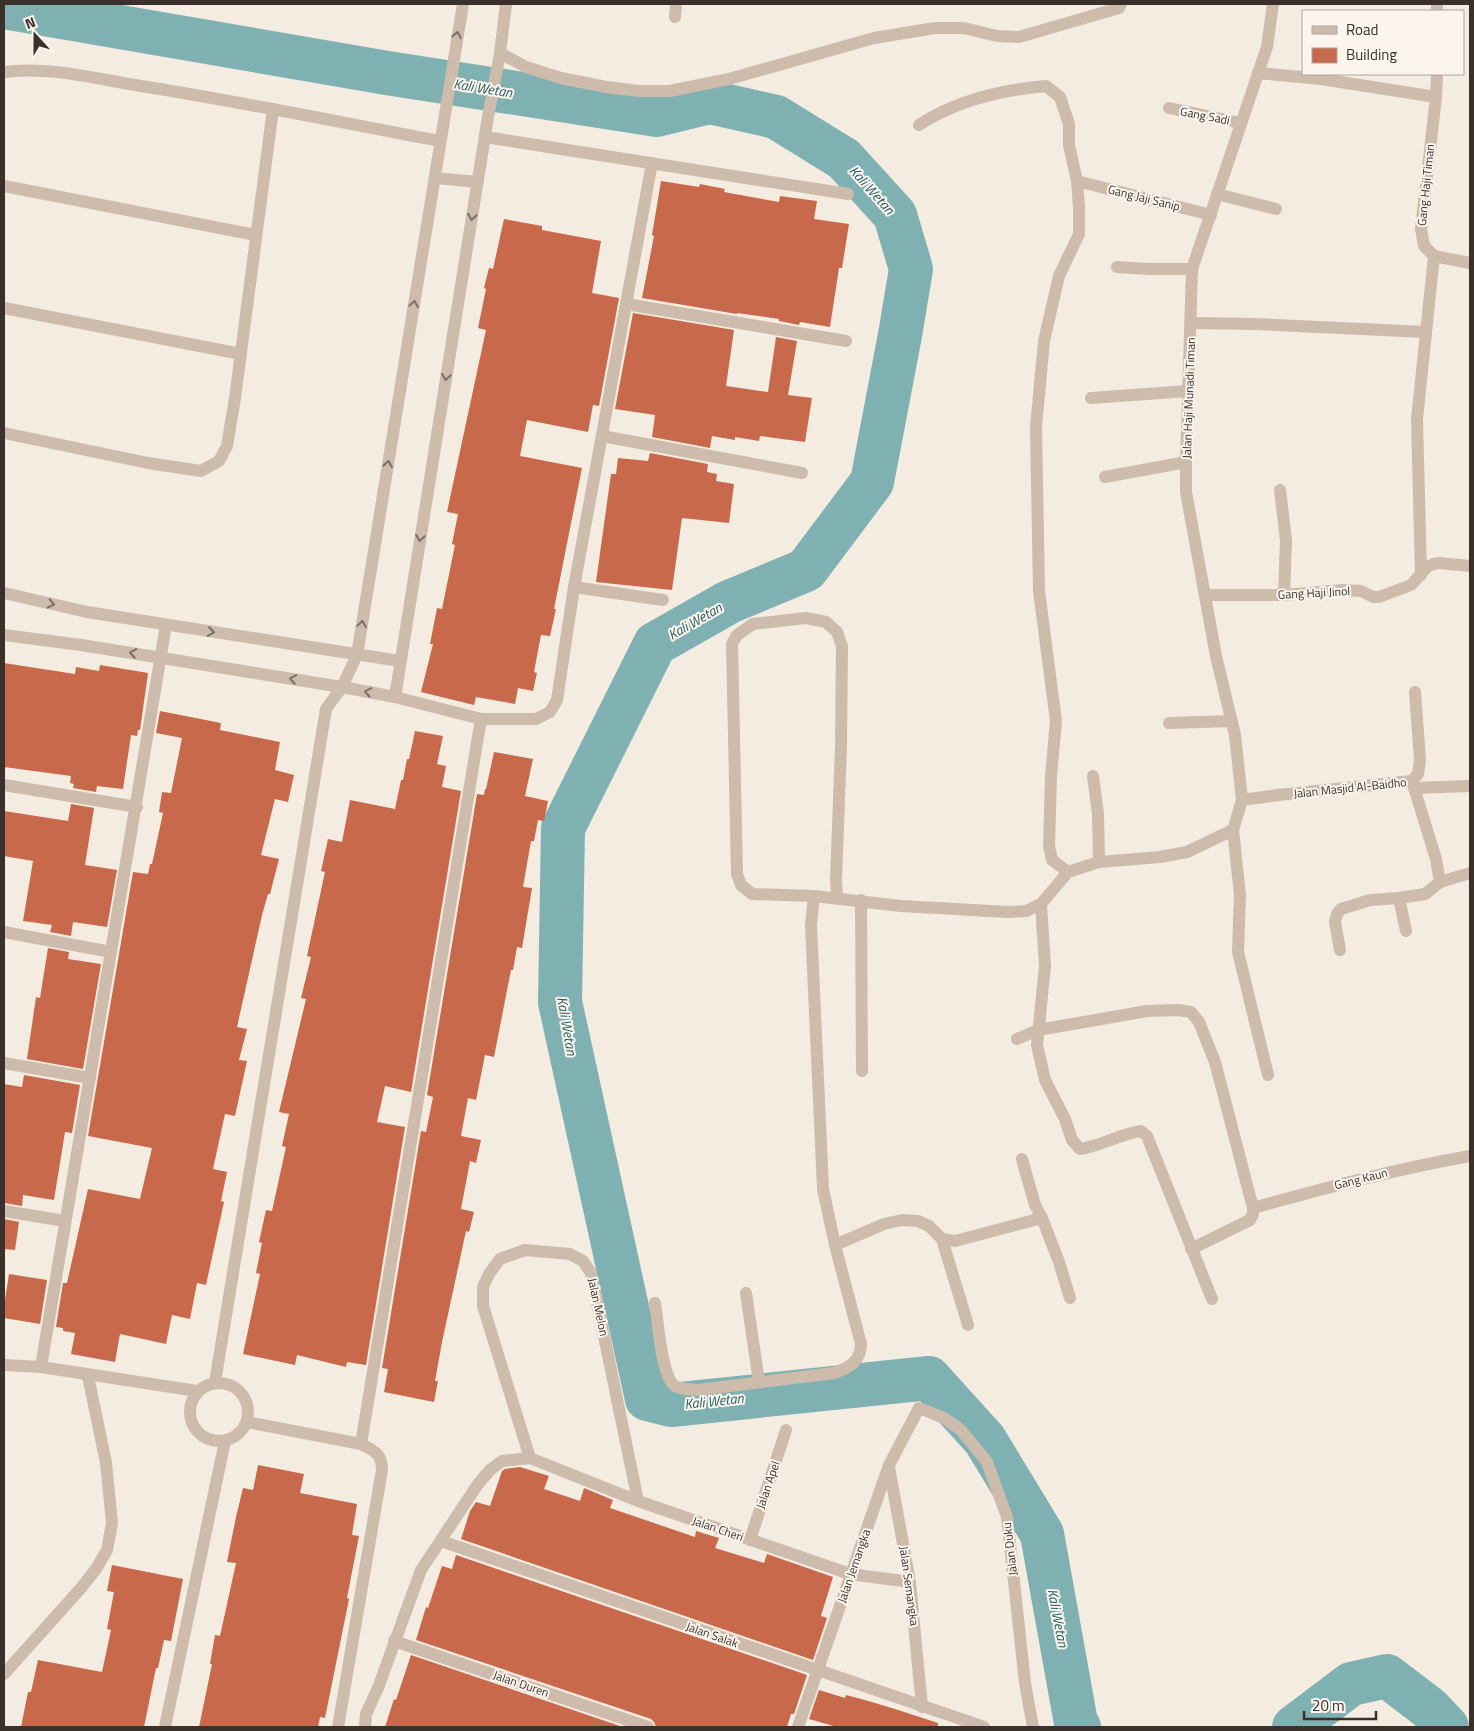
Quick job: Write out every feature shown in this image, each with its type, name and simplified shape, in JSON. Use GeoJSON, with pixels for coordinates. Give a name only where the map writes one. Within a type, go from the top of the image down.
{"type":"FeatureCollection","features":[{"type":"Feature","properties":{"kind":"street"},"geometry":{"type":"LineString","coordinates":[[216,1382],[326,709],[342,687],[357,655],[463,4]]}},
{"type":"Feature","properties":{"kind":"street"},"geometry":{"type":"LineString","coordinates":[[395,697],[488,117],[500,53],[506,4]]}},
{"type":"Feature","properties":{"kind":"street"},"geometry":{"type":"LineString","coordinates":[[500,53],[526,67],[561,78],[639,91],[670,91],[728,79],[874,38],[935,28],[964,28],[997,36],[1019,37],[1098,15],[1119,8],[1121,4]]}},
{"type":"Feature","properties":{"kind":"street","name":"Jalan Haji Munadi Timan"},"geometry":{"type":"LineString","coordinates":[[1242,800],[1235,735],[1216,656],[1186,492],[1192,269],[1267,47],[1273,4]]}},
{"type":"Feature","properties":{"kind":"street"},"geometry":{"type":"LineString","coordinates":[[4,72],[18,70],[68,74],[199,95],[440,141]]}},
{"type":"Feature","properties":{"kind":"street"},"geometry":{"type":"LineString","coordinates":[[1258,73],[1321,79],[1436,97]]}},
{"type":"Feature","properties":{"kind":"street","name":"Gang Haji Timan"},"geometry":{"type":"LineString","coordinates":[[1434,256],[1424,246],[1421,229],[1436,97],[1436,75]]}},
{"type":"Feature","properties":{"kind":"street"},"geometry":{"type":"LineString","coordinates":[[919,125],[936,114],[981,97],[1018,88],[1046,86],[1060,97],[1069,124],[1069,145],[1077,181],[1080,207],[1079,234],[1059,276],[1044,341],[1036,427],[1039,591],[1056,721],[1051,776],[1049,846],[1052,860],[1068,872]]}},
{"type":"Feature","properties":{"kind":"street","name":"Gang Sadi"},"geometry":{"type":"LineString","coordinates":[[1169,108],[1241,123]]}},
{"type":"Feature","properties":{"kind":"street"},"geometry":{"type":"LineString","coordinates":[[4,433],[148,463],[201,471],[219,461],[227,446],[273,109]]}},
{"type":"Feature","properties":{"kind":"street"},"geometry":{"type":"LineString","coordinates":[[485,137],[848,194]]}},
{"type":"Feature","properties":{"kind":"street"},"geometry":{"type":"LineString","coordinates":[[4,635],[160,657],[342,687],[395,697],[482,719],[536,719],[550,712],[557,700],[574,586],[652,163]]}},
{"type":"Feature","properties":{"kind":"street"},"geometry":{"type":"LineString","coordinates":[[435,178],[478,182]]}},
{"type":"Feature","properties":{"kind":"street","name":"Gang Jaji Sanip"},"geometry":{"type":"LineString","coordinates":[[1077,181],[1210,215]]}},
{"type":"Feature","properties":{"kind":"street"},"geometry":{"type":"LineString","coordinates":[[4,186],[256,235]]}},
{"type":"Feature","properties":{"kind":"street"},"geometry":{"type":"LineString","coordinates":[[1217,194],[1276,209]]}},
{"type":"Feature","properties":{"kind":"street"},"geometry":{"type":"LineString","coordinates":[[1420,575],[1417,419],[1434,256],[1470,263]]}},
{"type":"Feature","properties":{"kind":"street"},"geometry":{"type":"LineString","coordinates":[[1117,267],[1192,269]]}},
{"type":"Feature","properties":{"kind":"street"},"geometry":{"type":"LineString","coordinates":[[626,304],[846,341]]}},
{"type":"Feature","properties":{"kind":"street"},"geometry":{"type":"LineString","coordinates":[[4,308],[241,354]]}},
{"type":"Feature","properties":{"kind":"street"},"geometry":{"type":"LineString","coordinates":[[1191,323],[1265,324],[1426,332]]}},
{"type":"Feature","properties":{"kind":"street"},"geometry":{"type":"LineString","coordinates":[[1091,398],[1188,391]]}},
{"type":"Feature","properties":{"kind":"street"},"geometry":{"type":"LineString","coordinates":[[602,436],[802,473]]}},
{"type":"Feature","properties":{"kind":"street"},"geometry":{"type":"LineString","coordinates":[[1105,477],[1186,462]]}},
{"type":"Feature","properties":{"kind":"street"},"geometry":{"type":"LineString","coordinates":[[1280,490],[1286,540],[1284,595]]}},
{"type":"Feature","properties":{"kind":"street","name":"Gang Haji Jinol"},"geometry":{"type":"LineString","coordinates":[[1205,595],[1284,595],[1343,590],[1361,591],[1373,597],[1379,597],[1411,585],[1427,568],[1439,563],[1470,566]]}},
{"type":"Feature","properties":{"kind":"street"},"geometry":{"type":"LineString","coordinates":[[574,586],[663,600]]}},
{"type":"Feature","properties":{"kind":"street"},"geometry":{"type":"LineString","coordinates":[[4,593],[87,612],[400,661]]}},
{"type":"Feature","properties":{"kind":"street"},"geometry":{"type":"LineString","coordinates":[[837,898],[842,646],[837,632],[826,622],[806,618],[753,624],[737,635],[732,644],[737,874],[741,885],[752,894],[814,896],[901,906],[1008,912],[1026,910],[1041,904],[1068,872],[1099,862],[1160,857],[1186,852],[1233,830]]}},
{"type":"Feature","properties":{"kind":"street"},"geometry":{"type":"LineString","coordinates":[[41,1367],[166,625]]}},
{"type":"Feature","properties":{"kind":"street"},"geometry":{"type":"LineString","coordinates":[[1415,692],[1420,760],[1418,774],[1413,785],[1470,786]]}},
{"type":"Feature","properties":{"kind":"street"},"geometry":{"type":"LineString","coordinates":[[361,1444],[482,719]]}},
{"type":"Feature","properties":{"kind":"street"},"geometry":{"type":"LineString","coordinates":[[1169,723],[1232,721]]}},
{"type":"Feature","properties":{"kind":"street"},"geometry":{"type":"LineString","coordinates":[[1093,776],[1099,822],[1099,862]]}},
{"type":"Feature","properties":{"kind":"street"},"geometry":{"type":"LineString","coordinates":[[4,785],[136,807]]}},
{"type":"Feature","properties":{"kind":"street","name":"Jalan Masjid Al-Baidho"},"geometry":{"type":"LineString","coordinates":[[1242,800],[1278,795],[1413,785],[1436,859],[1440,882]]}},
{"type":"Feature","properties":{"kind":"street"},"geometry":{"type":"LineString","coordinates":[[1242,800],[1233,830],[1240,895],[1238,952],[1268,1075]]}},
{"type":"Feature","properties":{"kind":"street"},"geometry":{"type":"LineString","coordinates":[[1340,950],[1335,922],[1337,914],[1341,909],[1370,900],[1425,894],[1440,882],[1470,873]]}},
{"type":"Feature","properties":{"kind":"street"},"geometry":{"type":"LineString","coordinates":[[655,1302],[667,1377],[674,1385],[681,1389],[698,1390],[834,1373],[844,1370],[858,1358],[861,1352],[861,1344],[835,1246],[823,1189],[810,925],[814,896]]}},
{"type":"Feature","properties":{"kind":"street"},"geometry":{"type":"LineString","coordinates":[[1399,898],[1406,931]]}},
{"type":"Feature","properties":{"kind":"street"},"geometry":{"type":"LineString","coordinates":[[861,900],[862,1070]]}},
{"type":"Feature","properties":{"kind":"street"},"geometry":{"type":"LineString","coordinates":[[1041,904],[1045,966],[1037,1046],[1045,1080],[1065,1119],[1072,1140],[1080,1149],[1096,1147],[1141,1131],[1147,1136],[1212,1299]]}},
{"type":"Feature","properties":{"kind":"street"},"geometry":{"type":"LineString","coordinates":[[4,932],[111,952]]}},
{"type":"Feature","properties":{"kind":"street"},"geometry":{"type":"LineString","coordinates":[[1017,1039],[1038,1030],[1147,1011],[1178,1010],[1191,1012],[1199,1022],[1215,1062],[1253,1208],[1250,1220],[1191,1249]]}},
{"type":"Feature","properties":{"kind":"street"},"geometry":{"type":"LineString","coordinates":[[4,1064],[90,1078]]}},
{"type":"Feature","properties":{"kind":"street","name":"Gang Kaun"},"geometry":{"type":"LineString","coordinates":[[1253,1208],[1342,1183],[1424,1164],[1470,1156]]}},
{"type":"Feature","properties":{"kind":"street"},"geometry":{"type":"LineString","coordinates":[[1022,1159],[1035,1205],[1059,1262],[1070,1298]]}},
{"type":"Feature","properties":{"kind":"street"},"geometry":{"type":"LineString","coordinates":[[4,1211],[66,1221]]}},
{"type":"Feature","properties":{"kind":"street"},"geometry":{"type":"LineString","coordinates":[[942,1239],[955,1240],[1042,1218]]}},
{"type":"Feature","properties":{"kind":"street"},"geometry":{"type":"LineString","coordinates":[[835,1246],[884,1224],[902,1220],[924,1223],[942,1239],[968,1325]]}},
{"type":"Feature","properties":{"kind":"street","name":"Jalan Melon"},"geometry":{"type":"LineString","coordinates":[[530,1458],[483,1306],[483,1287],[489,1274],[500,1259],[525,1250],[570,1254],[583,1261],[591,1273],[638,1501]]}},
{"type":"Feature","properties":{"kind":"street"},"geometry":{"type":"LineString","coordinates":[[746,1293],[759,1382]]}},
{"type":"Feature","properties":{"kind":"street"},"geometry":{"type":"LineString","coordinates":[[4,1366],[41,1367],[88,1376],[197,1391]]}},
{"type":"Feature","properties":{"kind":"street"},"geometry":{"type":"LineString","coordinates":[[4,1674],[81,1588],[96,1569],[107,1550],[112,1523],[106,1463],[88,1376]]}},
{"type":"Feature","properties":{"kind":"street"},"geometry":{"type":"LineString","coordinates":[[216,1382],[228,1384],[238,1389],[245,1398],[248,1410],[247,1422],[242,1430],[234,1437],[225,1441],[215,1442],[206,1439],[198,1433],[192,1426],[189,1408],[197,1391],[204,1386],[216,1382]]}},
{"type":"Feature","properties":{"kind":"street","name":"Jalan Jemangka"},"geometry":{"type":"LineString","coordinates":[[798,1727],[889,1465],[919,1408]]}},
{"type":"Feature","properties":{"kind":"street","name":"Jalan Duku"},"geometry":{"type":"LineString","coordinates":[[919,1408],[944,1418],[961,1430],[988,1462],[1007,1518],[1025,1683],[1033,1727]]}},
{"type":"Feature","properties":{"kind":"street"},"geometry":{"type":"LineString","coordinates":[[247,1422],[361,1444],[375,1450],[382,1460],[382,1470],[338,1727]]}},
{"type":"Feature","properties":{"kind":"street","name":"Jalan Apel"},"geometry":{"type":"LineString","coordinates":[[750,1540],[786,1430]]}},
{"type":"Feature","properties":{"kind":"street"},"geometry":{"type":"LineString","coordinates":[[165,1727],[225,1441]]}},
{"type":"Feature","properties":{"kind":"street"},"geometry":{"type":"LineString","coordinates":[[365,1727],[366,1714],[378,1688],[421,1570],[478,1484],[490,1470],[502,1462],[530,1458]]}},
{"type":"Feature","properties":{"kind":"street","name":"Jalan Cheri"},"geometry":{"type":"LineString","coordinates":[[530,1458],[638,1501],[850,1574],[910,1582]]}},
{"type":"Feature","properties":{"kind":"street","name":"Jalan Semangka"},"geometry":{"type":"LineString","coordinates":[[889,1465],[910,1582],[922,1707]]}},
{"type":"Feature","properties":{"kind":"street","name":"Jalan Salak"},"geometry":{"type":"LineString","coordinates":[[440,1541],[984,1727]]}},
{"type":"Feature","properties":{"kind":"street","name":"Jalan Duren"},"geometry":{"type":"LineString","coordinates":[[394,1641],[648,1727]]}},
{"type":"Feature","properties":{"kind":"building"},"geometry":{"type":"Polygon","coordinates":[[[661,181],[699,187],[700,184],[725,189],[724,192],[779,202],[780,196],[817,201],[814,219],[849,224],[842,268],[839,268],[830,327],[800,322],[799,325],[779,321],[779,319],[642,298],[654,236],[652,235],[661,181]]]}},
{"type":"Feature","properties":{"kind":"building"},"geometry":{"type":"Polygon","coordinates":[[[504,219],[542,226],[542,230],[601,241],[592,293],[619,298],[599,406],[593,405],[588,432],[527,420],[520,456],[582,468],[554,609],[556,609],[550,636],[541,635],[534,672],[537,673],[533,691],[518,688],[515,704],[476,697],[474,705],[421,692],[433,644],[430,644],[437,608],[442,609],[455,545],[452,544],[458,514],[447,512],[486,330],[478,328],[486,289],[484,288],[489,268],[493,269],[504,219]]]}},
{"type":"Feature","properties":{"kind":"building"},"geometry":{"type":"Polygon","coordinates":[[[633,313],[734,330],[726,386],[768,392],[776,337],[797,341],[788,395],[812,398],[805,442],[760,436],[759,441],[735,437],[735,440],[712,436],[710,448],[652,437],[655,415],[615,409],[633,313]]]}},
{"type":"Feature","properties":{"kind":"building"},"geometry":{"type":"Polygon","coordinates":[[[650,453],[708,464],[707,472],[717,474],[716,481],[734,484],[729,523],[682,518],[672,590],[596,582],[611,474],[616,474],[618,458],[648,461],[650,453]]]}},
{"type":"Feature","properties":{"kind":"building"},"geometry":{"type":"Polygon","coordinates":[[[4,663],[75,674],[76,667],[99,671],[100,665],[148,673],[140,730],[138,730],[137,736],[131,735],[123,789],[97,786],[96,792],[73,788],[74,784],[70,783],[71,776],[4,767],[4,663]]]}},
{"type":"Feature","properties":{"kind":"building"},"geometry":{"type":"Polygon","coordinates":[[[160,711],[221,723],[220,730],[280,742],[275,770],[294,775],[288,802],[275,799],[261,855],[279,859],[270,894],[268,894],[262,915],[237,1027],[247,1029],[239,1060],[247,1061],[235,1116],[225,1114],[213,1169],[227,1172],[221,1201],[224,1202],[206,1285],[197,1283],[190,1319],[172,1315],[166,1344],[120,1334],[115,1362],[71,1354],[75,1333],[63,1331],[63,1328],[56,1327],[63,1283],[67,1283],[88,1189],[140,1199],[152,1148],[88,1136],[133,872],[148,874],[150,864],[152,864],[163,813],[159,812],[162,792],[171,793],[182,738],[156,733],[160,711]]]}},
{"type":"Feature","properties":{"kind":"building"},"geometry":{"type":"Polygon","coordinates":[[[415,731],[443,736],[437,764],[446,766],[442,787],[461,791],[411,1092],[385,1086],[377,1122],[405,1127],[366,1365],[347,1362],[346,1367],[297,1355],[295,1365],[243,1354],[260,1274],[256,1273],[262,1243],[259,1242],[266,1210],[272,1211],[286,1147],[282,1146],[289,1114],[279,1112],[306,999],[301,998],[311,957],[307,956],[325,872],[321,871],[328,839],[342,842],[350,800],[395,809],[415,731]]]}},
{"type":"Feature","properties":{"kind":"building"},"geometry":{"type":"Polygon","coordinates":[[[494,752],[533,759],[525,796],[548,801],[544,821],[538,820],[534,841],[531,841],[523,887],[532,888],[522,948],[517,947],[513,970],[511,970],[494,1057],[485,1055],[476,1100],[468,1098],[461,1136],[481,1140],[476,1163],[470,1161],[461,1209],[474,1212],[469,1232],[466,1231],[442,1342],[435,1381],[438,1381],[434,1402],[384,1392],[388,1369],[382,1368],[421,1131],[426,1132],[433,1097],[427,1095],[477,794],[484,795],[494,752]]]}},
{"type":"Feature","properties":{"kind":"building"},"geometry":{"type":"Polygon","coordinates":[[[71,804],[94,808],[85,865],[117,870],[107,927],[73,922],[71,936],[50,932],[52,925],[23,921],[33,861],[4,856],[4,811],[68,821],[71,804]]]}},
{"type":"Feature","properties":{"kind":"building"},"geometry":{"type":"Polygon","coordinates":[[[48,948],[69,952],[68,959],[101,964],[83,1069],[27,1059],[36,997],[40,998],[48,948]]]}},
{"type":"Feature","properties":{"kind":"building"},"geometry":{"type":"Polygon","coordinates":[[[24,1075],[80,1085],[72,1133],[65,1132],[54,1200],[23,1195],[22,1206],[4,1203],[4,1084],[22,1087],[24,1075]]]}},
{"type":"Feature","properties":{"kind":"building"},"geometry":{"type":"Polygon","coordinates":[[[4,1219],[19,1222],[15,1250],[4,1249],[4,1219]]]}},
{"type":"Feature","properties":{"kind":"building"},"geometry":{"type":"Polygon","coordinates":[[[9,1274],[47,1280],[40,1324],[4,1318],[9,1274]]]}},
{"type":"Feature","properties":{"kind":"building"},"geometry":{"type":"Polygon","coordinates":[[[258,1465],[304,1474],[300,1493],[357,1504],[352,1535],[359,1536],[347,1598],[349,1599],[325,1718],[320,1717],[318,1727],[199,1727],[212,1664],[210,1664],[215,1635],[220,1636],[236,1563],[227,1562],[236,1517],[243,1488],[253,1490],[258,1465]]]}},
{"type":"Feature","properties":{"kind":"building"},"geometry":{"type":"Polygon","coordinates":[[[520,1467],[549,1476],[544,1489],[580,1501],[584,1488],[613,1500],[610,1508],[695,1537],[696,1531],[719,1538],[715,1548],[764,1563],[767,1554],[833,1577],[821,1616],[827,1618],[813,1660],[461,1539],[470,1511],[476,1502],[490,1506],[502,1471],[520,1467]]]}},
{"type":"Feature","properties":{"kind":"building"},"geometry":{"type":"Polygon","coordinates":[[[456,1555],[807,1675],[794,1714],[791,1714],[787,1727],[656,1727],[651,1719],[416,1640],[426,1607],[428,1608],[442,1566],[452,1569],[456,1555]]]}},
{"type":"Feature","properties":{"kind":"building"},"geometry":{"type":"Polygon","coordinates":[[[112,1565],[183,1579],[171,1641],[164,1640],[158,1668],[156,1668],[144,1727],[21,1727],[28,1692],[31,1692],[38,1660],[102,1672],[111,1630],[107,1629],[114,1592],[107,1591],[112,1565]]]}},
{"type":"Feature","properties":{"kind":"building"},"geometry":{"type":"Polygon","coordinates":[[[411,1655],[623,1727],[385,1727],[411,1655]]]}},
{"type":"Feature","properties":{"kind":"building"},"geometry":{"type":"Polygon","coordinates":[[[819,1690],[845,1698],[846,1695],[895,1709],[938,1723],[938,1727],[837,1727],[809,1719],[819,1690]]]}},
{"type":"Feature","properties":{"kind":"waterway","name":"Kali Wetan"},"geometry":{"type":"LineString","coordinates":[[4,7],[387,73],[657,115],[710,102],[776,117],[844,159],[895,215],[911,269],[872,482],[806,570],[729,602],[655,644],[563,828],[560,1002],[647,1399],[671,1405],[929,1378],[985,1440],[1042,1534],[1076,1723],[1079,1727]]}},
{"type":"Feature","properties":{"kind":"waterway","name":"Kali Wetan"},"geometry":{"type":"LineString","coordinates":[[1294,1727],[1351,1684],[1387,1676],[1429,1708],[1447,1727]]}}]}
